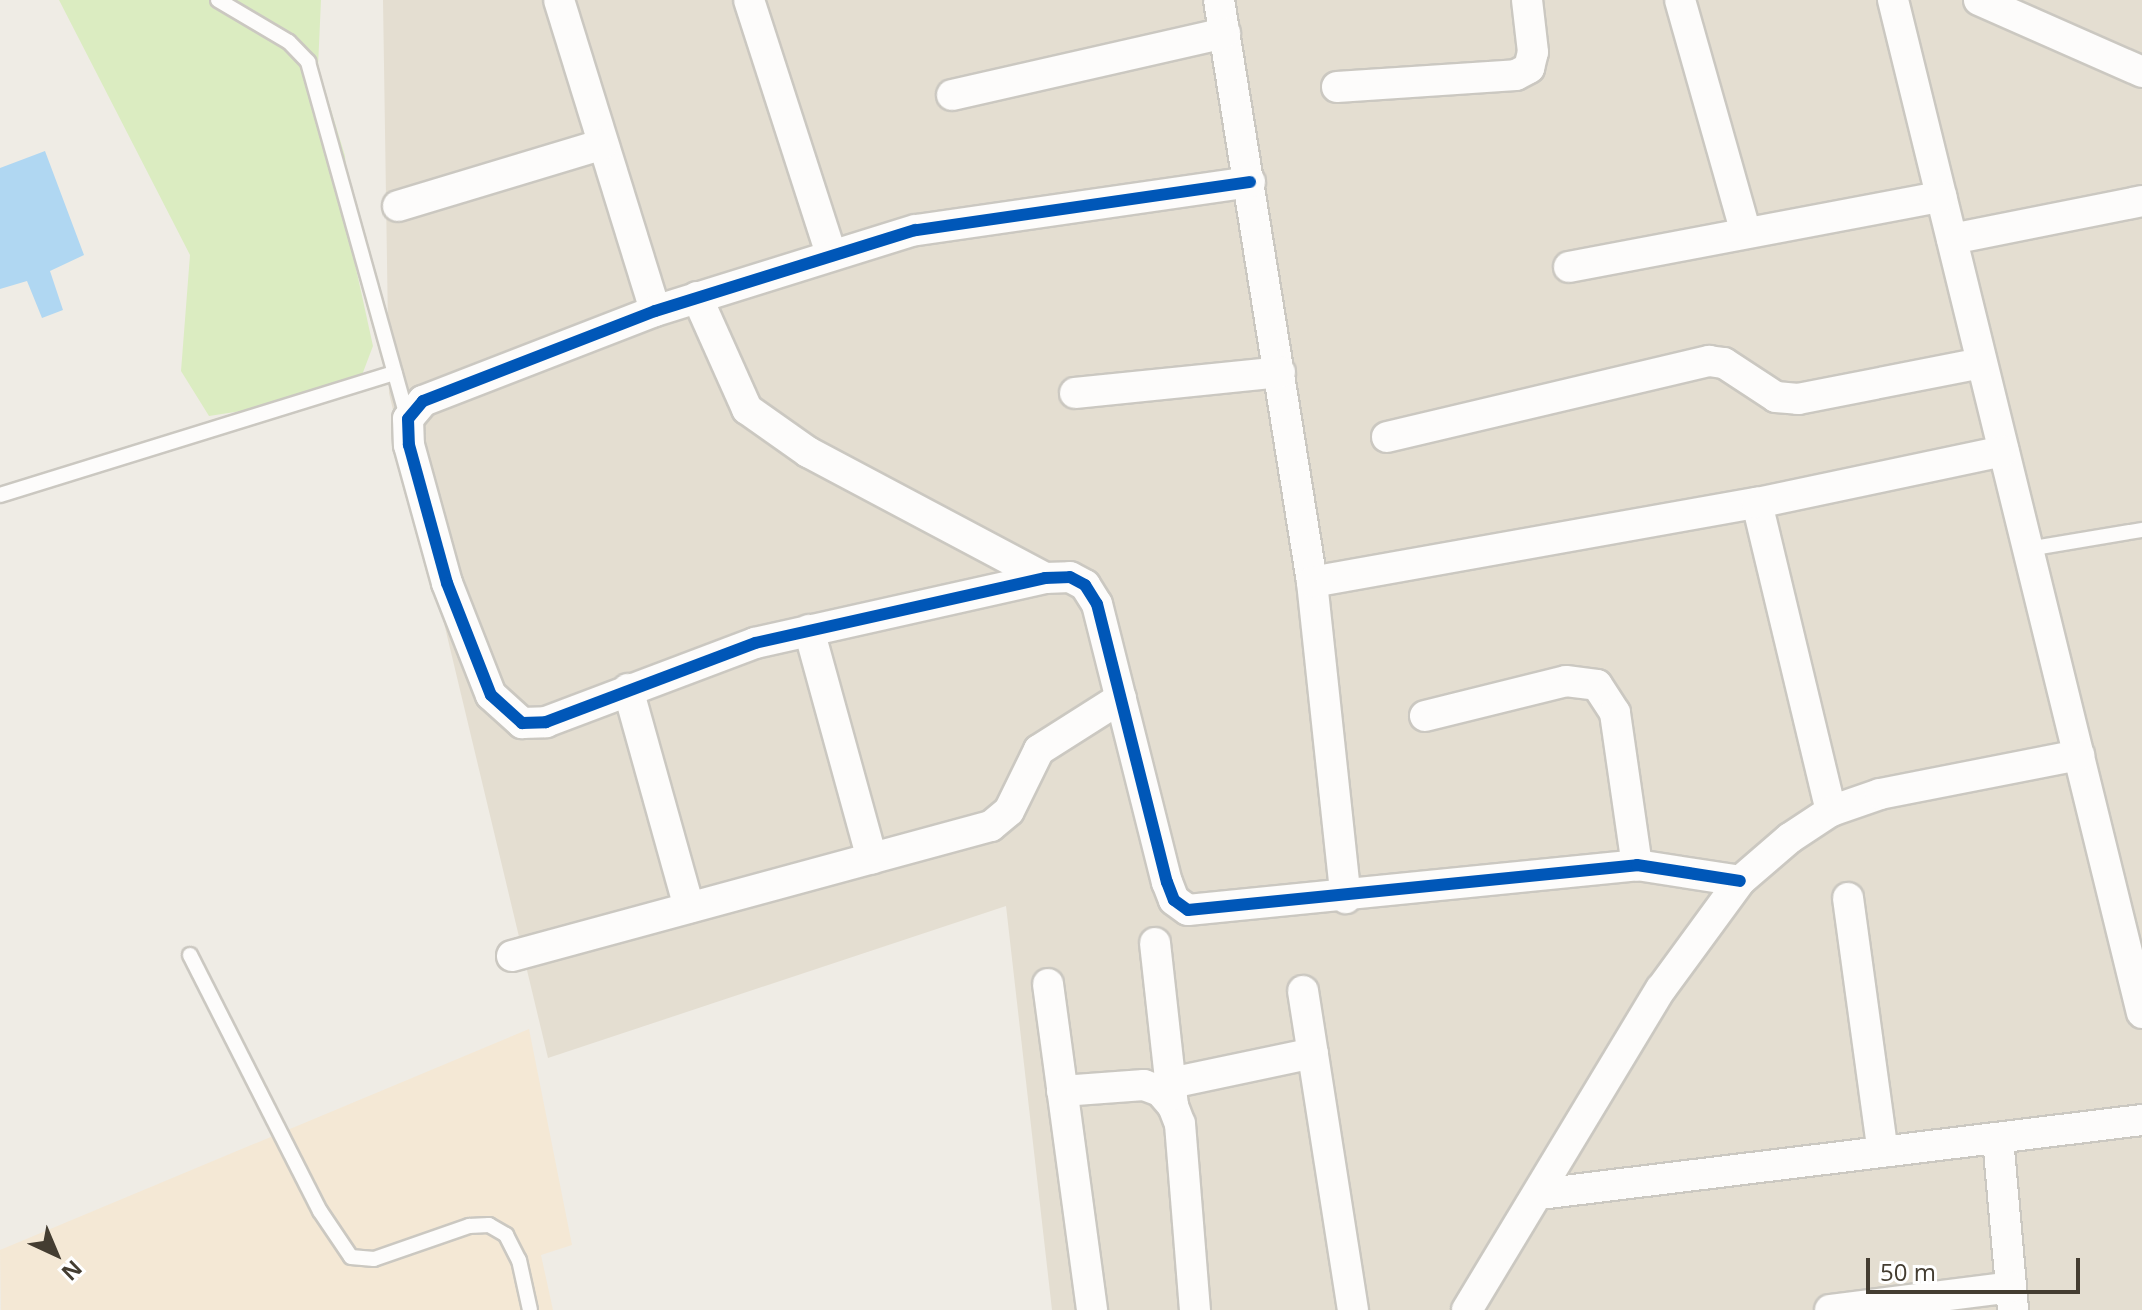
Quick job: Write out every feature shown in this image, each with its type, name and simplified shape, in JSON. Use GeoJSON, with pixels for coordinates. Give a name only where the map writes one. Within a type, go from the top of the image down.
{"type":"FeatureCollection","features":[{"type":"Feature","properties":{"kind":"street"},"geometry":{"type":"LineString","coordinates":[[559,0],[655,311]]}},
{"type":"Feature","properties":{"kind":"street"},"geometry":{"type":"LineString","coordinates":[[749,0],[831,254]]}},
{"type":"Feature","properties":{"kind":"street"},"geometry":{"type":"LineString","coordinates":[[1219,0],[1312,582],[1346,898]]}},
{"type":"Feature","properties":{"kind":"street"},"geometry":{"type":"LineString","coordinates":[[1337,87],[1516,75],[1529,68],[1533,52],[1527,0]]}},
{"type":"Feature","properties":{"kind":"street"},"geometry":{"type":"LineString","coordinates":[[1680,0],[1746,233]]}},
{"type":"Feature","properties":{"kind":"street"},"geometry":{"type":"LineString","coordinates":[[1893,0],[2142,1013]]}},
{"type":"Feature","properties":{"kind":"street"},"geometry":{"type":"LineString","coordinates":[[1979,0],[2142,72]]}},
{"type":"Feature","properties":{"kind":"street"},"geometry":{"type":"LineString","coordinates":[[952,95],[1225,33]]}},
{"type":"Feature","properties":{"kind":"street"},"geometry":{"type":"LineString","coordinates":[[398,206],[603,144]]}},
{"type":"Feature","properties":{"kind":"street"},"geometry":{"type":"LineString","coordinates":[[1250,182],[915,230],[655,311],[441,390],[423,401],[408,419],[409,445],[447,583],[497,703],[522,723],[546,722],[755,643],[1045,578],[1070,577],[1091,595],[1174,900],[1188,910],[1346,898],[1637,865],[1697,871],[1740,881]]}},
{"type":"Feature","properties":{"kind":"street"},"geometry":{"type":"LineString","coordinates":[[1569,267],[1941,197]]}},
{"type":"Feature","properties":{"kind":"street"},"geometry":{"type":"LineString","coordinates":[[1952,239],[2142,201]]}},
{"type":"Feature","properties":{"kind":"street"},"geometry":{"type":"LineString","coordinates":[[697,297],[747,409],[808,452],[1045,578]]}},
{"type":"Feature","properties":{"kind":"street"},"geometry":{"type":"LineString","coordinates":[[1387,437],[1709,361],[1724,363],[1776,397],[1798,399],[1982,363]]}},
{"type":"Feature","properties":{"kind":"street"},"geometry":{"type":"LineString","coordinates":[[1075,393],[1280,372]]}},
{"type":"Feature","properties":{"kind":"street"},"geometry":{"type":"LineString","coordinates":[[1312,582],[1757,503],[2004,451]]}},
{"type":"Feature","properties":{"kind":"street"},"geometry":{"type":"LineString","coordinates":[[1757,503],[1831,811]]}},
{"type":"Feature","properties":{"kind":"street"},"geometry":{"type":"LineString","coordinates":[[809,630],[872,858]]}},
{"type":"Feature","properties":{"kind":"street"},"geometry":{"type":"LineString","coordinates":[[1425,716],[1566,681],[1597,685],[1615,713],[1637,865]]}},
{"type":"Feature","properties":{"kind":"street"},"geometry":{"type":"LineString","coordinates":[[628,689],[689,908]]}},
{"type":"Feature","properties":{"kind":"street"},"geometry":{"type":"LineString","coordinates":[[512,956],[991,826],[1009,811],[1039,750],[1121,698]]}},
{"type":"Feature","properties":{"kind":"street"},"geometry":{"type":"LineString","coordinates":[[1467,1310],[1540,1194],[1661,989],[1740,881],[1831,811],[1880,794],[2079,755]]}},
{"type":"Feature","properties":{"kind":"street"},"geometry":{"type":"LineString","coordinates":[[1848,898],[1883,1152]]}},
{"type":"Feature","properties":{"kind":"street"},"geometry":{"type":"LineString","coordinates":[[1155,943],[1172,1094],[1180,1124],[1195,1310]]}},
{"type":"Feature","properties":{"kind":"street"},"geometry":{"type":"LineString","coordinates":[[1048,984],[1092,1310]]}},
{"type":"Feature","properties":{"kind":"street"},"geometry":{"type":"LineString","coordinates":[[1303,991],[1353,1310]]}},
{"type":"Feature","properties":{"kind":"street"},"geometry":{"type":"LineString","coordinates":[[1062,1091],[1144,1085],[1172,1094],[1313,1053]]}},
{"type":"Feature","properties":{"kind":"street"},"geometry":{"type":"LineString","coordinates":[[1540,1194],[2142,1120]]}},
{"type":"Feature","properties":{"kind":"street"},"geometry":{"type":"LineString","coordinates":[[1830,1310],[2012,1298],[1998,1138]]}},
{"type":"Feature","properties":{"kind":"lane"},"geometry":{"type":"LineString","coordinates":[[218,0],[289,42],[308,62],[408,419]]}},
{"type":"Feature","properties":{"kind":"lane"},"geometry":{"type":"LineString","coordinates":[[0,495],[395,373]]}},
{"type":"Feature","properties":{"kind":"lane"},"geometry":{"type":"LineString","coordinates":[[2028,549],[2142,530]]}},
{"type":"Feature","properties":{"kind":"lane"},"geometry":{"type":"LineString","coordinates":[[190,955],[326,1224],[351,1257],[374,1259],[469,1226],[489,1225],[506,1235],[519,1260],[530,1310]]}},
{"type":"Feature","properties":{"kind":"shaded area"},"geometry":{"type":"Polygon","coordinates":[[[383,0],[2142,0],[2142,1310],[1052,1310],[1006,906],[548,1058],[389,393],[383,0]]]}},
{"type":"Feature","properties":{"kind":"shaded area"},"geometry":{"type":"Polygon","coordinates":[[[529,1029],[572,1245],[541,1255],[553,1310],[1,1310],[0,1250],[529,1029]]]}},
{"type":"Feature","properties":{"kind":"green space"},"geometry":{"type":"Polygon","coordinates":[[[59,0],[321,0],[318,67],[345,156],[353,255],[373,346],[362,375],[261,408],[209,416],[181,371],[190,255],[59,0]]]}},
{"type":"Feature","properties":{"kind":"water"},"geometry":{"type":"Polygon","coordinates":[[[45,151],[84,255],[50,271],[63,310],[42,318],[27,281],[0,289],[0,168],[45,151]]]}},
{"type":"Feature","properties":{"kind":"cycle path"},"geometry":{"type":"LineString","coordinates":[[1250,182],[915,230],[655,311],[423,401],[408,419],[409,445],[447,583],[491,695],[522,723],[546,722],[755,643],[1045,578],[1070,577],[1085,585],[1097,604],[1167,882],[1174,900],[1188,910],[1637,865],[1740,881]]}}]}
